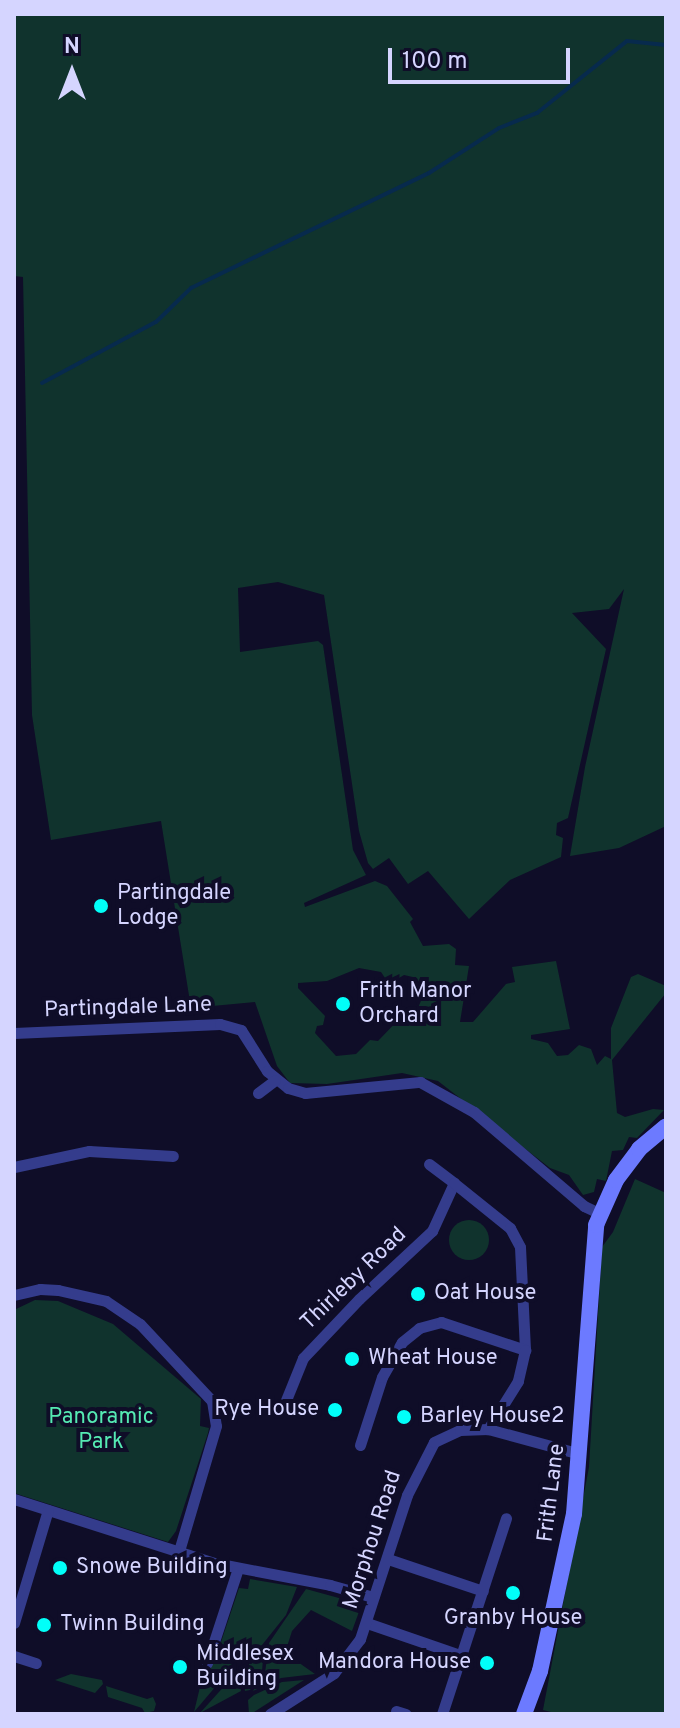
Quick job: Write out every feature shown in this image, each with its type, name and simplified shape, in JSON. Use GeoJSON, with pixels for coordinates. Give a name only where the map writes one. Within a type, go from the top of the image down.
{"type":"FeatureCollection","features":[{"type":"Feature","properties":{"kind":"street","name":"Partingdale Lane"},"geometry":{"type":"LineString","coordinates":[[14,1033],[220,1024],[241,1030],[275,1080]]}},
{"type":"Feature","properties":{"kind":"street"},"geometry":{"type":"LineString","coordinates":[[258,1093],[275,1080],[305,1093],[420,1082],[474,1112],[584,1206],[599,1213]]}},
{"type":"Feature","properties":{"kind":"street","name":"Frith Lane"},"geometry":{"type":"LineString","coordinates":[[524,1714],[540,1671],[561,1583],[580,1454],[591,1259],[599,1213],[616,1180],[639,1149],[666,1126]]}},
{"type":"Feature","properties":{"kind":"street"},"geometry":{"type":"LineString","coordinates":[[14,1167],[89,1151],[173,1156]]}},
{"type":"Feature","properties":{"kind":"street"},"geometry":{"type":"LineString","coordinates":[[429,1164],[491,1209],[510,1228],[520,1247],[525,1350],[518,1381],[488,1429]]}},
{"type":"Feature","properties":{"kind":"street","name":"Thirleby Road"},"geometry":{"type":"LineString","coordinates":[[284,1405],[303,1358],[359,1299],[432,1231],[454,1183]]}},
{"type":"Feature","properties":{"kind":"street"},"geometry":{"type":"LineString","coordinates":[[14,1295],[40,1289],[58,1290],[106,1301],[140,1324],[212,1401],[216,1426],[179,1551]]}},
{"type":"Feature","properties":{"kind":"street"},"geometry":{"type":"LineString","coordinates":[[360,1445],[392,1358],[402,1342],[419,1328],[441,1322],[525,1350]]}},
{"type":"Feature","properties":{"kind":"street","name":"Morphou Road"},"geometry":{"type":"LineString","coordinates":[[270,1714],[334,1673],[348,1658],[367,1623],[407,1495],[434,1442],[460,1430],[488,1429],[580,1454]]}},
{"type":"Feature","properties":{"kind":"street"},"geometry":{"type":"LineString","coordinates":[[14,1499],[238,1568],[373,1597]]}},
{"type":"Feature","properties":{"kind":"street"},"geometry":{"type":"LineString","coordinates":[[14,1623],[48,1510]]}},
{"type":"Feature","properties":{"kind":"street"},"geometry":{"type":"LineString","coordinates":[[442,1714],[506,1518]]}},
{"type":"Feature","properties":{"kind":"street"},"geometry":{"type":"LineString","coordinates":[[388,1559],[483,1591]]}},
{"type":"Feature","properties":{"kind":"street"},"geometry":{"type":"LineString","coordinates":[[207,1663],[238,1568]]}},
{"type":"Feature","properties":{"kind":"street"},"geometry":{"type":"LineString","coordinates":[[367,1623],[460,1655]]}},
{"type":"Feature","properties":{"kind":"street"},"geometry":{"type":"LineString","coordinates":[[14,1656],[36,1663]]}},
{"type":"Feature","properties":{"kind":"green space"},"geometry":{"type":"Polygon","coordinates":[[[14,14],[666,14],[666,826],[619,848],[570,856],[585,767],[624,589],[609,609],[572,613],[606,649],[568,818],[557,823],[556,835],[563,838],[561,857],[510,880],[469,919],[428,871],[408,884],[389,858],[373,869],[368,863],[359,831],[324,595],[278,582],[238,588],[240,652],[318,641],[323,645],[353,850],[366,875],[304,903],[305,907],[375,881],[387,886],[413,919],[410,922],[423,946],[449,944],[456,949],[455,965],[469,966],[460,1022],[473,1022],[506,984],[515,982],[512,967],[556,961],[570,1029],[531,1035],[531,1039],[548,1043],[557,1056],[568,1055],[579,1045],[591,1049],[597,1065],[605,1056],[611,1059],[611,1028],[631,977],[638,974],[666,986],[666,993],[612,1060],[617,1113],[625,1117],[653,1109],[664,1110],[637,1138],[629,1137],[623,1150],[612,1151],[606,1181],[597,1179],[594,1192],[583,1195],[569,1175],[550,1168],[438,1081],[402,1073],[327,1084],[290,1083],[277,1066],[255,1002],[191,1008],[161,821],[51,840],[32,715],[23,277],[14,276],[14,14]],[[359,968],[327,981],[298,983],[298,988],[325,1016],[323,1025],[317,1026],[315,1033],[336,1056],[356,1054],[370,1040],[378,1041],[402,1016],[414,1022],[422,988],[417,978],[404,975],[389,984],[381,972],[359,968]]]}},
{"type":"Feature","properties":{"kind":"green space"},"geometry":{"type":"Polygon","coordinates":[[[635,1179],[666,1193],[666,1714],[559,1714],[543,1710],[589,1467],[602,1247],[613,1232],[635,1179]]]}},
{"type":"Feature","properties":{"kind":"green space"},"geometry":{"type":"Polygon","coordinates":[[[469,1220],[483,1226],[489,1240],[483,1254],[469,1260],[455,1254],[449,1240],[455,1226],[469,1220]]]}},
{"type":"Feature","properties":{"kind":"green space","name":"Panoramic Park"},"geometry":{"type":"Polygon","coordinates":[[[35,1300],[58,1301],[113,1324],[201,1399],[200,1426],[209,1428],[208,1433],[176,1531],[168,1542],[14,1493],[14,1310],[35,1300]]]}},
{"type":"Feature","properties":{"kind":"green space"},"geometry":{"type":"Polygon","coordinates":[[[250,1579],[297,1587],[286,1615],[262,1645],[244,1658],[229,1654],[221,1642],[239,1588],[248,1589],[250,1579]]]}},
{"type":"Feature","properties":{"kind":"green space"},"geometry":{"type":"Polygon","coordinates":[[[306,1589],[357,1603],[360,1609],[352,1631],[311,1610],[292,1631],[285,1653],[315,1674],[281,1678],[253,1691],[265,1673],[269,1643],[306,1589]]]}},
{"type":"Feature","properties":{"kind":"green space"},"geometry":{"type":"Polygon","coordinates":[[[264,1648],[262,1671],[250,1690],[245,1691],[243,1671],[264,1648]]]}},
{"type":"Feature","properties":{"kind":"green space"},"geometry":{"type":"Polygon","coordinates":[[[216,1656],[227,1659],[233,1666],[194,1712],[200,1687],[216,1656]]]}},
{"type":"Feature","properties":{"kind":"green space"},"geometry":{"type":"Polygon","coordinates":[[[237,1672],[241,1691],[200,1713],[237,1672]]]}},
{"type":"Feature","properties":{"kind":"green space"},"geometry":{"type":"Polygon","coordinates":[[[71,1674],[102,1680],[103,1684],[95,1693],[55,1680],[71,1674]]]}},
{"type":"Feature","properties":{"kind":"green space"},"geometry":{"type":"Polygon","coordinates":[[[304,1680],[249,1714],[248,1700],[254,1695],[282,1682],[304,1680]]]}},
{"type":"Feature","properties":{"kind":"green space"},"geometry":{"type":"Polygon","coordinates":[[[106,1686],[147,1699],[153,1697],[156,1704],[154,1711],[145,1713],[142,1708],[108,1697],[106,1686]]]}},
{"type":"Feature","properties":{"kind":"waterway"},"geometry":{"type":"LineString","coordinates":[[42,383],[156,322],[191,288],[429,173],[499,128],[537,113],[627,41],[666,45]]}},
{"type":"Feature","properties":{"kind":"place","name":"Partingdale Lodge"},"geometry":{"type":"Point","coordinates":[101,906]}},
{"type":"Feature","properties":{"kind":"place","name":"Frith Manor Orchard"},"geometry":{"type":"Point","coordinates":[343,1004]}},
{"type":"Feature","properties":{"kind":"place","name":"Oat House"},"geometry":{"type":"Point","coordinates":[418,1294]}},
{"type":"Feature","properties":{"kind":"place","name":"Wheat House"},"geometry":{"type":"Point","coordinates":[352,1359]}},
{"type":"Feature","properties":{"kind":"place","name":"Rye House"},"geometry":{"type":"Point","coordinates":[335,1410]}},
{"type":"Feature","properties":{"kind":"place","name":"Barley House2"},"geometry":{"type":"Point","coordinates":[404,1417]}},
{"type":"Feature","properties":{"kind":"place","name":"Snowe Building"},"geometry":{"type":"Point","coordinates":[60,1568]}},
{"type":"Feature","properties":{"kind":"place","name":"Granby House"},"geometry":{"type":"Point","coordinates":[513,1593]}},
{"type":"Feature","properties":{"kind":"place","name":"Twinn Building"},"geometry":{"type":"Point","coordinates":[44,1625]}},
{"type":"Feature","properties":{"kind":"place","name":"Mandora House"},"geometry":{"type":"Point","coordinates":[487,1663]}},
{"type":"Feature","properties":{"kind":"place","name":"Middlesex Building"},"geometry":{"type":"Point","coordinates":[180,1667]}}]}
